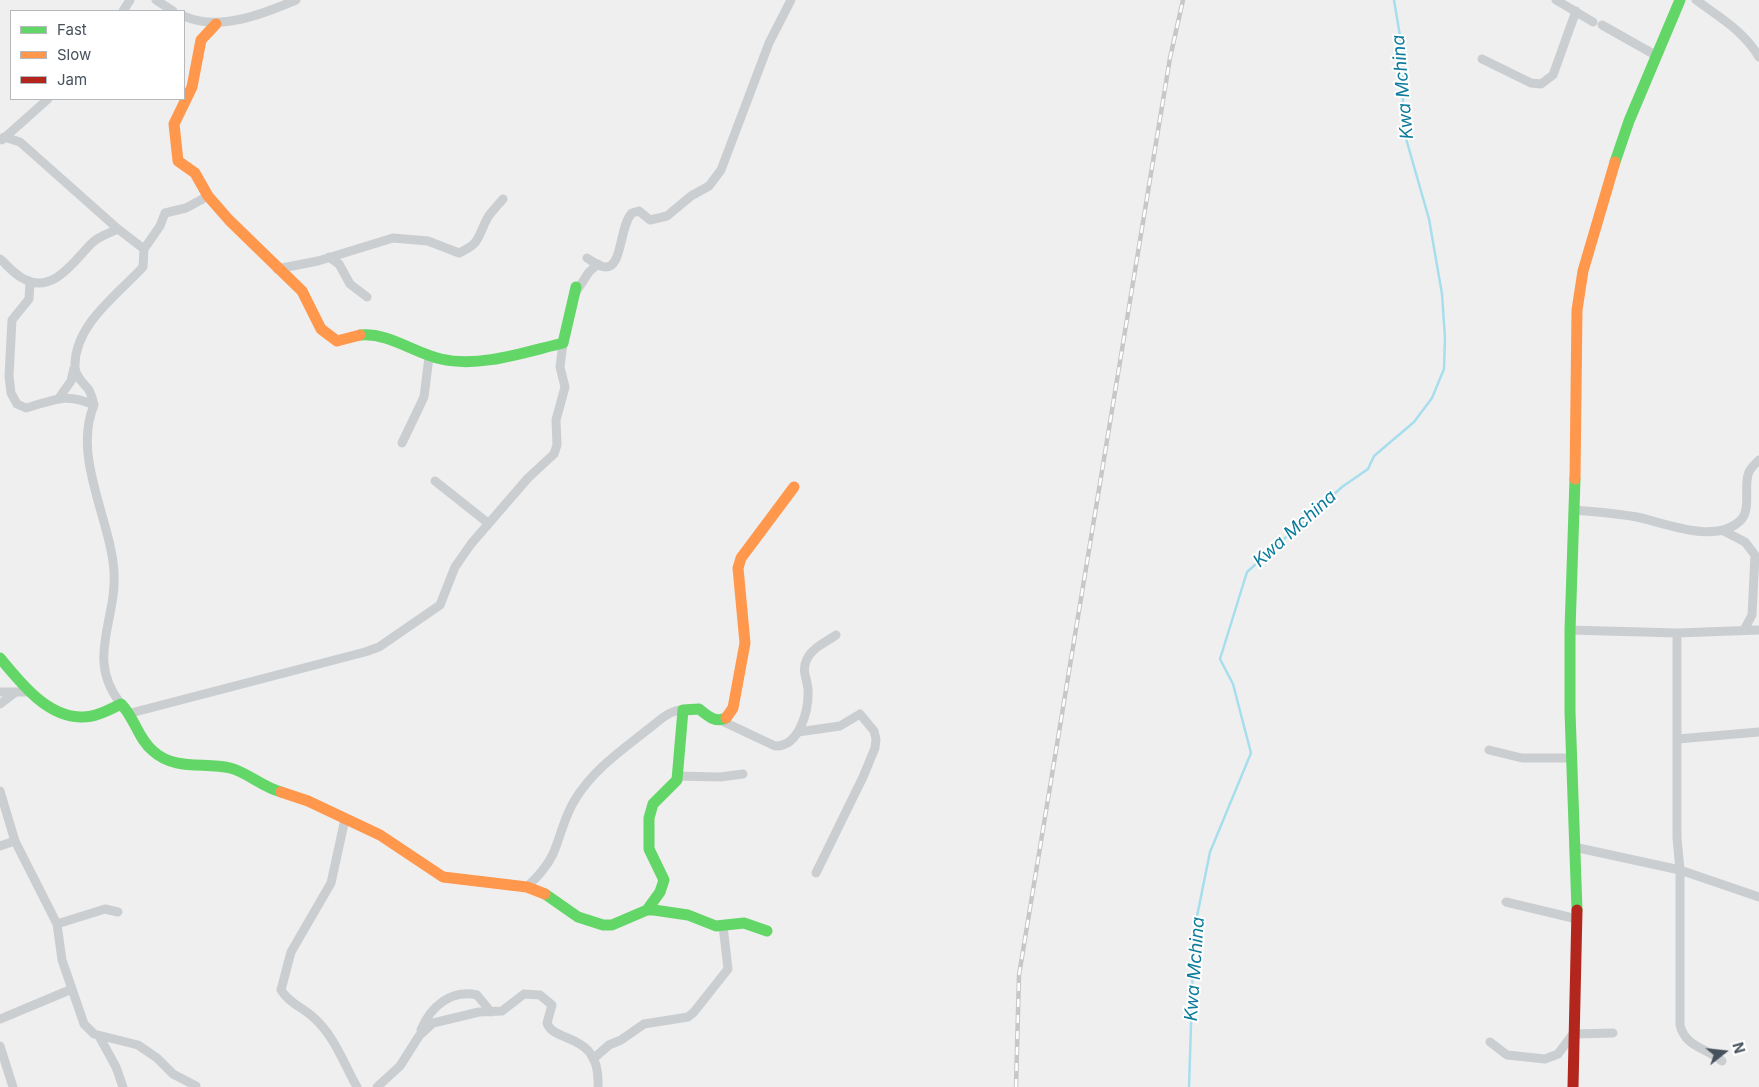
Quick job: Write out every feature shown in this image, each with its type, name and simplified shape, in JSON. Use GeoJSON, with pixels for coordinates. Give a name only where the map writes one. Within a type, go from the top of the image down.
{"type":"FeatureCollection","features":[{"type":"Feature","properties":{"kind":"street"},"geometry":{"type":"LineString","coordinates":[[156,0],[172,10]]}},
{"type":"Feature","properties":{"kind":"street"},"geometry":{"type":"LineString","coordinates":[[185,16],[216,24],[264,12],[296,0]]}},
{"type":"Feature","properties":{"kind":"street"},"geometry":{"type":"LineString","coordinates":[[587,258],[607,267],[617,259],[625,222],[632,213],[639,211],[650,220],[667,216],[691,196],[709,186],[716,178],[728,154],[769,43],[791,0]]}},
{"type":"Feature","properties":{"kind":"street"},"geometry":{"type":"LineString","coordinates":[[1556,0],[1656,56]]}},
{"type":"Feature","properties":{"kind":"street"},"geometry":{"type":"LineString","coordinates":[[1573,1087],[1577,919],[1571,758],[1570,630],[1575,510],[1577,310],[1582,271],[1610,176],[1656,56],[1680,0]]}},
{"type":"Feature","properties":{"kind":"street"},"geometry":{"type":"LineString","coordinates":[[1696,0],[1734,28],[1751,45],[1759,57]]}},
{"type":"Feature","properties":{"kind":"street"},"geometry":{"type":"LineString","coordinates":[[1482,59],[1531,83],[1541,84],[1552,75],[1576,11]]}},
{"type":"Feature","properties":{"kind":"street"},"geometry":{"type":"LineString","coordinates":[[216,24],[201,40],[192,87],[174,124],[178,161],[195,173],[208,196],[277,269],[302,291],[321,329],[337,341],[363,336],[398,343],[429,357],[453,362],[524,353],[562,343]]}},
{"type":"Feature","properties":{"kind":"street"},"geometry":{"type":"LineString","coordinates":[[2,140],[47,100]]}},
{"type":"Feature","properties":{"kind":"street"},"geometry":{"type":"LineString","coordinates":[[2,140],[20,142],[118,229],[144,249]]}},
{"type":"Feature","properties":{"kind":"street"},"geometry":{"type":"LineString","coordinates":[[59,398],[71,381],[79,339],[101,310],[143,267],[144,249],[160,226],[165,213],[186,208],[208,196]]}},
{"type":"Feature","properties":{"kind":"street"},"geometry":{"type":"LineString","coordinates":[[277,269],[329,258],[379,241],[399,238],[428,242],[459,253],[474,245],[482,235],[487,218],[503,199]]}},
{"type":"Feature","properties":{"kind":"street"},"geometry":{"type":"LineString","coordinates":[[0,258],[22,279],[30,282],[46,283],[54,280],[95,240],[118,229]]}},
{"type":"Feature","properties":{"kind":"street"},"geometry":{"type":"LineString","coordinates":[[329,258],[339,264],[350,284],[367,296]]}},
{"type":"Feature","properties":{"kind":"street"},"geometry":{"type":"LineString","coordinates":[[131,713],[365,652],[379,647],[440,605],[455,567],[488,523],[528,478],[554,454],[557,445],[556,420],[565,387],[560,361],[562,343],[576,290],[589,272],[598,264]]}},
{"type":"Feature","properties":{"kind":"street"},"geometry":{"type":"LineString","coordinates":[[30,282],[29,299],[12,320],[9,376],[11,393],[17,404],[26,408],[59,398],[77,397],[94,405]]}},
{"type":"Feature","properties":{"kind":"street"},"geometry":{"type":"LineString","coordinates":[[402,443],[424,397],[429,357]]}},
{"type":"Feature","properties":{"kind":"street"},"geometry":{"type":"LineString","coordinates":[[74,368],[78,377],[89,391],[94,405],[89,418],[89,452],[94,491],[114,572],[110,613],[103,652],[109,684],[112,693],[131,713],[138,732],[148,748],[158,756],[172,762],[197,768],[236,769],[261,785],[306,801],[403,848],[430,871],[443,876],[527,887],[550,896],[578,917],[603,925],[611,926],[647,910],[688,915],[708,924],[723,926],[744,923],[767,931]]}},
{"type":"Feature","properties":{"kind":"street"},"geometry":{"type":"LineString","coordinates":[[1575,510],[1635,517],[1694,531],[1722,530],[1734,525],[1742,518],[1746,503],[1748,474],[1759,460]]}},
{"type":"Feature","properties":{"kind":"street"},"geometry":{"type":"LineString","coordinates":[[435,481],[488,523]]}},
{"type":"Feature","properties":{"kind":"street"},"geometry":{"type":"LineString","coordinates":[[722,720],[727,718],[733,708],[745,643],[738,581],[741,558],[794,487]]}},
{"type":"Feature","properties":{"kind":"street"},"geometry":{"type":"LineString","coordinates":[[1722,530],[1745,542],[1755,555],[1752,615],[1744,630]]}},
{"type":"Feature","properties":{"kind":"street"},"geometry":{"type":"LineString","coordinates":[[1570,630],[1677,632],[1759,630]]}},
{"type":"Feature","properties":{"kind":"street"},"geometry":{"type":"LineString","coordinates":[[1677,632],[1677,838],[1680,870],[1681,1030],[1692,1044],[1710,1051],[1722,1061]]}},
{"type":"Feature","properties":{"kind":"street"},"geometry":{"type":"LineString","coordinates":[[527,887],[542,872],[553,854],[563,822],[575,798],[594,774],[617,752],[670,713],[699,709],[710,718],[722,720],[775,746],[787,743],[798,732],[802,724],[808,691],[803,672],[804,664],[813,650],[836,635]]}},
{"type":"Feature","properties":{"kind":"street"},"geometry":{"type":"LineString","coordinates":[[0,658],[30,692],[70,716],[95,715],[121,704]]}},
{"type":"Feature","properties":{"kind":"street"},"geometry":{"type":"LineString","coordinates":[[0,704],[16,691]]}},
{"type":"Feature","properties":{"kind":"street"},"geometry":{"type":"LineString","coordinates":[[0,692],[30,692]]}},
{"type":"Feature","properties":{"kind":"street"},"geometry":{"type":"LineString","coordinates":[[647,910],[660,891],[664,879],[663,874],[649,853],[651,808],[657,799],[674,786],[677,776],[678,737],[683,710]]}},
{"type":"Feature","properties":{"kind":"street"},"geometry":{"type":"LineString","coordinates":[[798,732],[843,725],[860,714],[872,726],[876,739],[866,771],[816,873]]}},
{"type":"Feature","properties":{"kind":"street"},"geometry":{"type":"LineString","coordinates":[[1678,739],[1759,732]]}},
{"type":"Feature","properties":{"kind":"street"},"geometry":{"type":"LineString","coordinates":[[1489,750],[1522,758],[1571,758]]}},
{"type":"Feature","properties":{"kind":"street"},"geometry":{"type":"LineString","coordinates":[[677,776],[720,777],[743,774]]}},
{"type":"Feature","properties":{"kind":"street"},"geometry":{"type":"LineString","coordinates":[[0,791],[15,841],[57,924],[62,960],[84,1024],[99,1036],[116,1067],[123,1087]]}},
{"type":"Feature","properties":{"kind":"street"},"geometry":{"type":"LineString","coordinates":[[344,819],[330,883],[291,952],[281,990],[287,1000],[313,1017],[323,1028],[345,1063],[357,1087]]}},
{"type":"Feature","properties":{"kind":"street"},"geometry":{"type":"LineString","coordinates":[[0,846],[15,841]]}},
{"type":"Feature","properties":{"kind":"street"},"geometry":{"type":"LineString","coordinates":[[1574,847],[1680,870],[1759,897]]}},
{"type":"Feature","properties":{"kind":"street"},"geometry":{"type":"LineString","coordinates":[[1506,902],[1577,919]]}},
{"type":"Feature","properties":{"kind":"street"},"geometry":{"type":"LineString","coordinates":[[57,924],[105,909],[118,912]]}},
{"type":"Feature","properties":{"kind":"street"},"geometry":{"type":"LineString","coordinates":[[593,1059],[609,1045],[621,1040],[644,1024],[680,1020],[694,1012],[728,969],[723,926]]}},
{"type":"Feature","properties":{"kind":"street"},"geometry":{"type":"LineString","coordinates":[[0,1019],[72,988]]}},
{"type":"Feature","properties":{"kind":"street"},"geometry":{"type":"LineString","coordinates":[[419,1036],[422,1026],[437,1004],[445,999],[463,994],[477,995],[491,1012]]}},
{"type":"Feature","properties":{"kind":"street"},"geometry":{"type":"LineString","coordinates":[[377,1087],[400,1066],[419,1036],[433,1023],[471,1014],[502,1011],[524,994],[540,995],[552,1005],[547,1023],[550,1030],[585,1046],[593,1059],[598,1087]]}},
{"type":"Feature","properties":{"kind":"street"},"geometry":{"type":"LineString","coordinates":[[1573,1034],[1613,1033]]}},
{"type":"Feature","properties":{"kind":"street"},"geometry":{"type":"LineString","coordinates":[[1490,1042],[1510,1056],[1545,1059],[1558,1054],[1573,1034]]}},
{"type":"Feature","properties":{"kind":"street"},"geometry":{"type":"LineString","coordinates":[[99,1036],[138,1045],[156,1058],[172,1074],[196,1086]]}},
{"type":"Feature","properties":{"kind":"street"},"geometry":{"type":"LineString","coordinates":[[0,1046],[13,1087]]}},
{"type":"Feature","properties":{"kind":"waterway","name":"Kwa Mchina"},"geometry":{"type":"LineString","coordinates":[[1189,1087],[1194,931],[1210,852],[1251,753],[1233,684],[1220,659],[1247,572],[1342,487],[1368,469],[1374,456],[1414,422],[1432,398],[1444,369],[1445,338],[1442,294],[1429,219],[1403,128],[1403,54],[1394,0]]}},
{"type":"Feature","properties":{"kind":"railway"},"geometry":{"type":"LineString","coordinates":[[1016,1087],[1019,975],[1170,58],[1183,0]]}},
{"type":"Feature","properties":{"kind":"traffic: fast"},"geometry":{"type":"LineString","coordinates":[[1615,162],[1629,121],[1680,0]]}},
{"type":"Feature","properties":{"kind":"traffic: fast"},"geometry":{"type":"LineString","coordinates":[[360,335],[381,337],[441,359],[471,362],[502,358],[563,343],[576,287]]}},
{"type":"Feature","properties":{"kind":"traffic: fast"},"geometry":{"type":"LineString","coordinates":[[1575,479],[1570,630],[1570,712],[1577,910]]}},
{"type":"Feature","properties":{"kind":"traffic: fast"},"geometry":{"type":"LineString","coordinates":[[0,658],[25,687],[56,711],[85,717],[101,713],[121,704],[144,741],[162,757],[180,764],[230,768],[281,792]]}},
{"type":"Feature","properties":{"kind":"traffic: fast"},"geometry":{"type":"LineString","coordinates":[[647,910],[660,892],[664,880],[649,849],[649,818],[653,804],[677,780],[683,710],[699,709],[715,719],[726,718]]}},
{"type":"Feature","properties":{"kind":"traffic: fast"},"geometry":{"type":"LineString","coordinates":[[545,894],[578,917],[603,925],[612,925],[647,910],[654,910],[688,915],[716,926],[744,923],[767,931]]}},
{"type":"Feature","properties":{"kind":"traffic: slow"},"geometry":{"type":"LineString","coordinates":[[216,24],[201,40],[192,87],[174,124],[178,161],[195,173],[208,196],[229,220],[302,291],[321,329],[337,341],[360,335]]}},
{"type":"Feature","properties":{"kind":"traffic: slow"},"geometry":{"type":"LineString","coordinates":[[1575,479],[1577,310],[1583,271],[1615,162]]}},
{"type":"Feature","properties":{"kind":"traffic: slow"},"geometry":{"type":"LineString","coordinates":[[726,718],[733,708],[745,643],[738,568],[741,558],[794,487]]}},
{"type":"Feature","properties":{"kind":"traffic: slow"},"geometry":{"type":"LineString","coordinates":[[281,792],[308,801],[380,835],[443,877],[527,887],[545,894]]}},
{"type":"Feature","properties":{"kind":"traffic: jam"},"geometry":{"type":"LineString","coordinates":[[1573,1087],[1577,910]]}}]}
